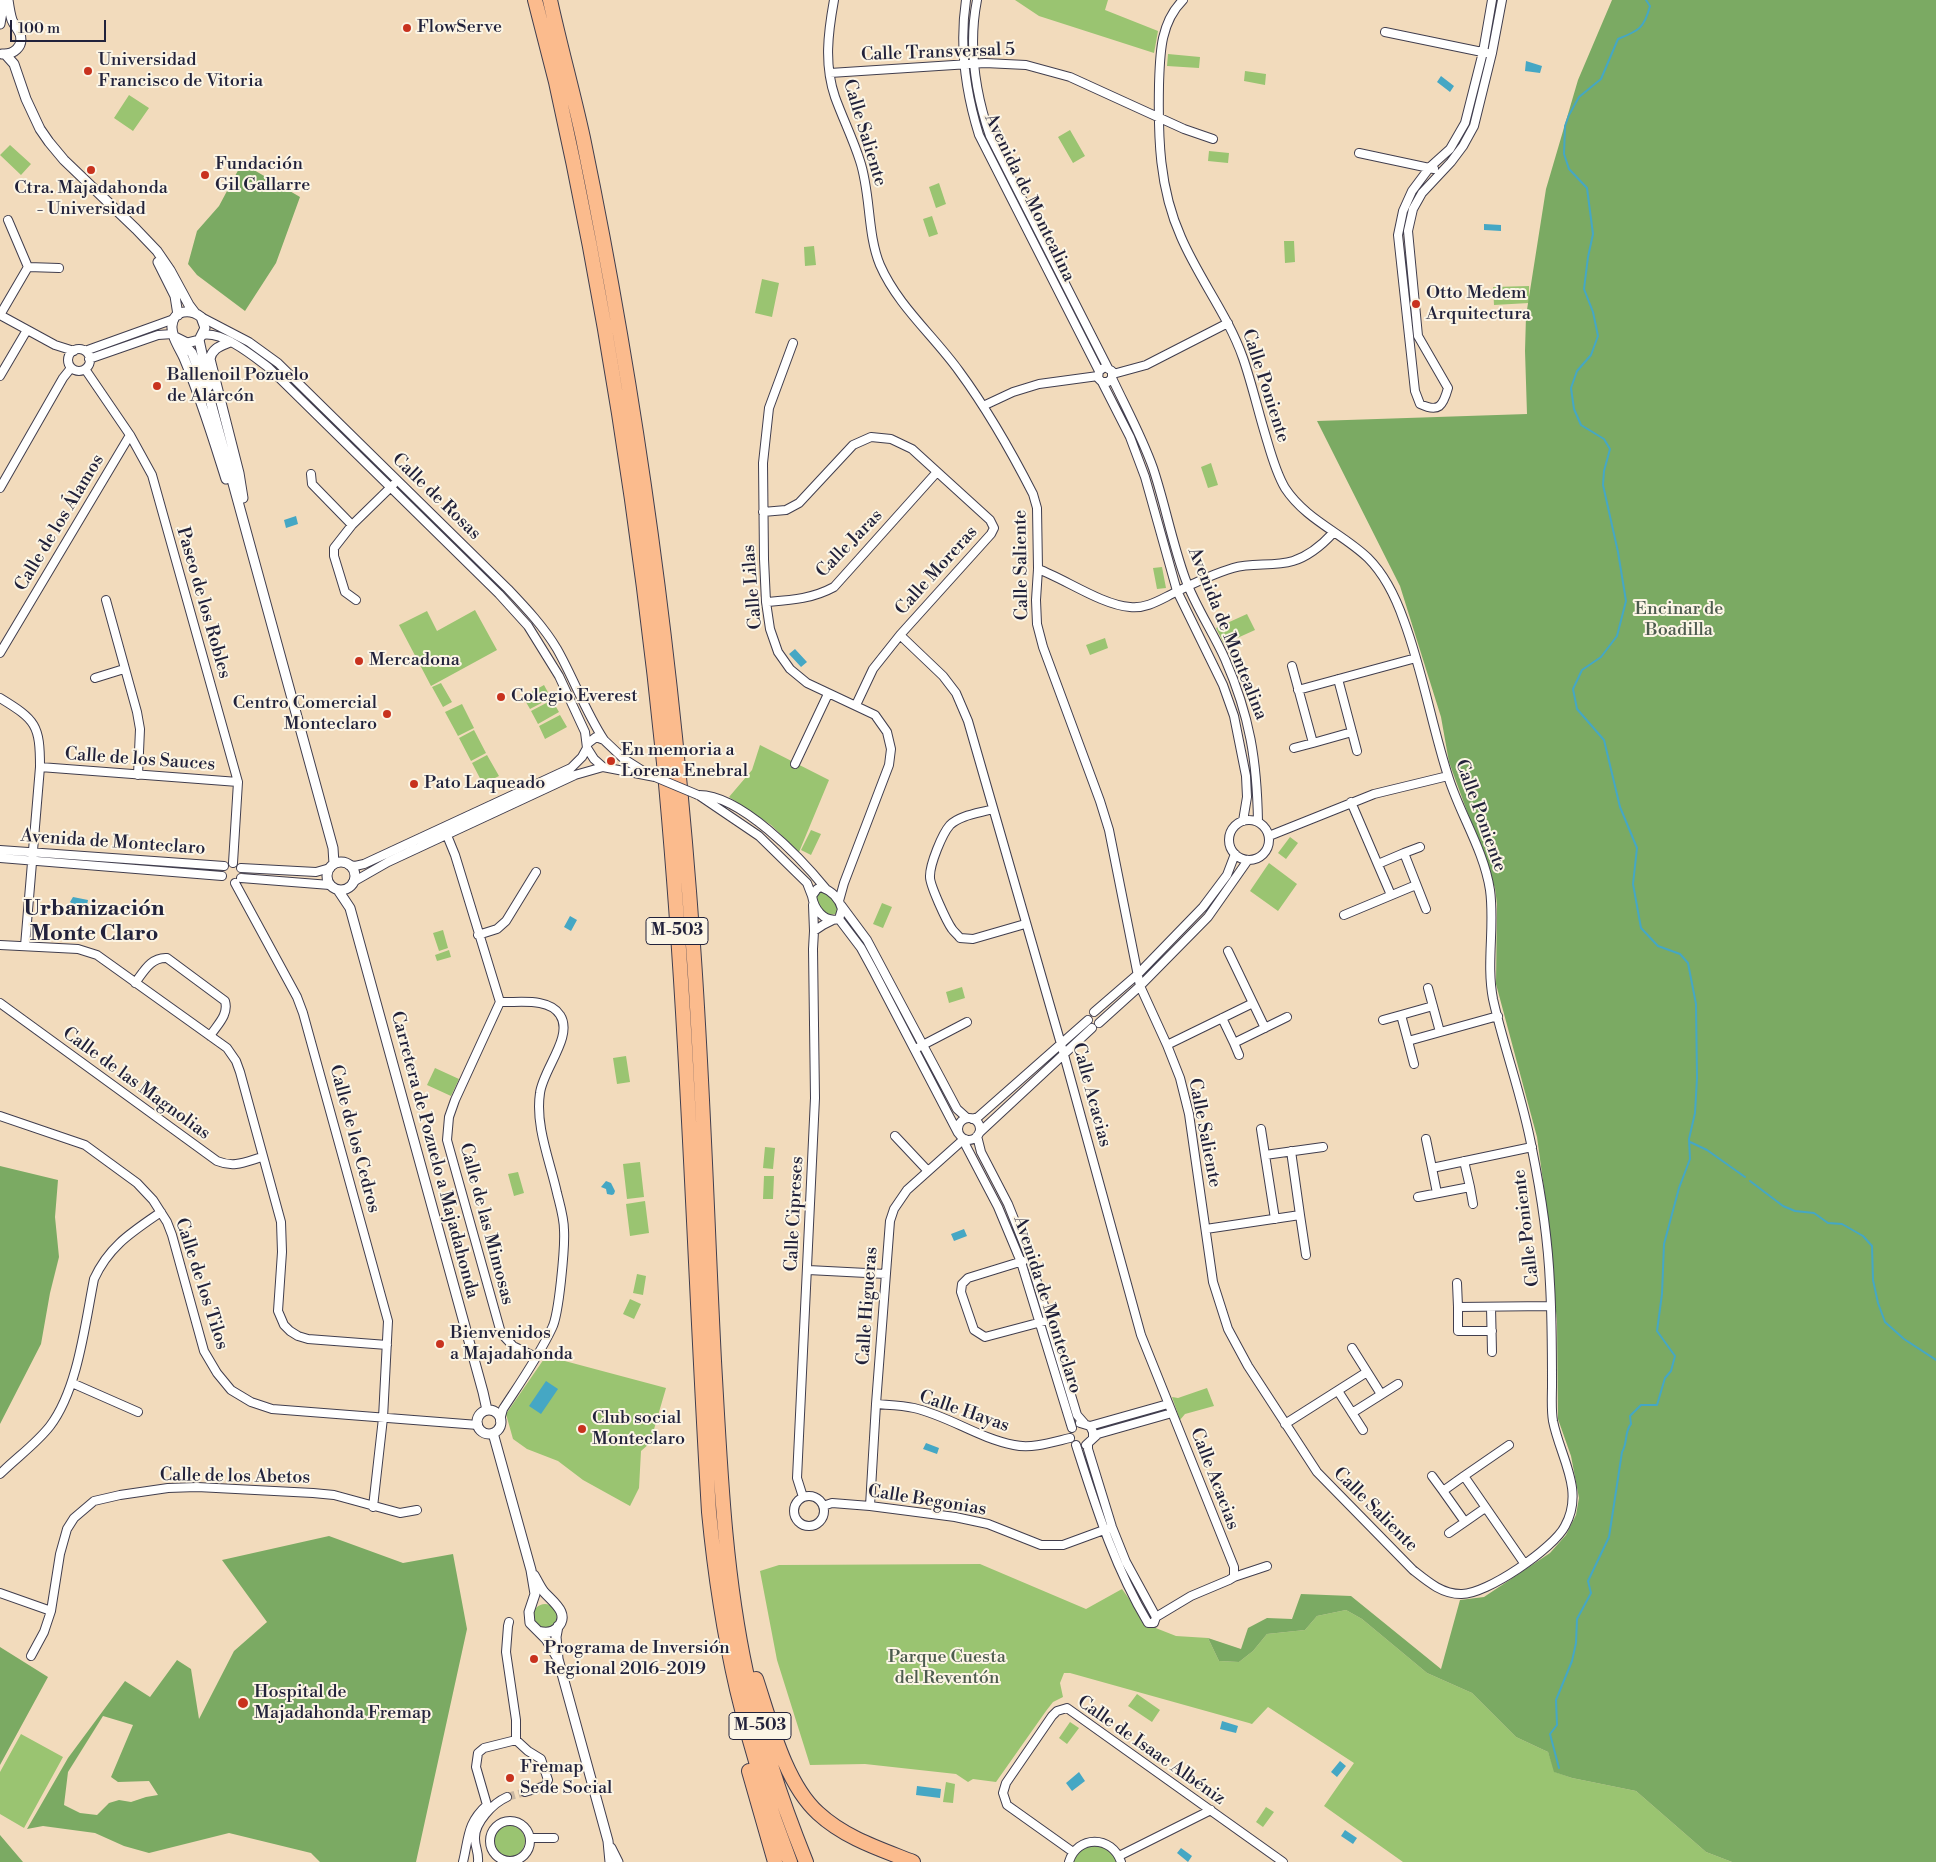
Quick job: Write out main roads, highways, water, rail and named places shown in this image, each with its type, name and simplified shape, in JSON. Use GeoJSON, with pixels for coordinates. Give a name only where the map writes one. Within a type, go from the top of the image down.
{"type":"FeatureCollection","features":[{"type":"Feature","properties":{"kind":"highway","name":"M-503"},"geometry":{"type":"LineString","coordinates":[[535,0],[569,143],[607,343],[634,517],[655,674],[679,948],[708,1512],[719,1601],[733,1680],[740,1734],[760,1814],[775,1862]]}},
{"type":"Feature","properties":{"kind":"highway","name":"M-503"},"geometry":{"type":"LineString","coordinates":[[550,0],[583,138],[621,340],[649,518],[669,675],[693,941],[718,1437],[731,1584],[746,1670],[764,1741],[806,1862]]}},
{"type":"Feature","properties":{"kind":"highway"},"geometry":{"type":"LineString","coordinates":[[556,0],[560,18],[560,39]]}},
{"type":"Feature","properties":{"kind":"highway"},"geometry":{"type":"LineString","coordinates":[[731,1584],[744,1625],[754,1670],[775,1735],[793,1782],[817,1813],[834,1826],[865,1844],[913,1862]]}},
{"type":"Feature","properties":{"kind":"highway","name":"M-503"},"geometry":{"type":"LineString","coordinates":[[733,1680],[753,1755],[790,1862]]}},
{"type":"Feature","properties":{"kind":"water"},"geometry":{"type":"Polygon","coordinates":[[[1526,61],[1542,66],[1540,73],[1525,71],[1526,61]]]}},
{"type":"Feature","properties":{"kind":"water"},"geometry":{"type":"Polygon","coordinates":[[[1441,76],[1454,86],[1450,92],[1437,82],[1441,76]]]}},
{"type":"Feature","properties":{"kind":"water"},"geometry":{"type":"Polygon","coordinates":[[[1484,224],[1501,225],[1501,231],[1484,230],[1484,224]]]}},
{"type":"Feature","properties":{"kind":"water"},"geometry":{"type":"Polygon","coordinates":[[[296,516],[298,524],[286,528],[284,520],[296,516]]]}},
{"type":"Feature","properties":{"kind":"water"},"geometry":{"type":"Polygon","coordinates":[[[795,649],[807,662],[801,667],[789,654],[795,649]]]}},
{"type":"Feature","properties":{"kind":"water"},"geometry":{"type":"Polygon","coordinates":[[[73,897],[88,900],[87,905],[73,904],[70,902],[73,897]]]}},
{"type":"Feature","properties":{"kind":"water"},"geometry":{"type":"Polygon","coordinates":[[[570,916],[577,920],[571,931],[564,927],[570,916]]]}},
{"type":"Feature","properties":{"kind":"water"},"geometry":{"type":"Polygon","coordinates":[[[606,1181],[611,1183],[615,1191],[614,1194],[607,1194],[606,1189],[601,1187],[606,1181]]]}},
{"type":"Feature","properties":{"kind":"water"},"geometry":{"type":"Polygon","coordinates":[[[964,1229],[967,1236],[954,1241],[951,1234],[964,1229]]]}},
{"type":"Feature","properties":{"kind":"water"},"geometry":{"type":"Polygon","coordinates":[[[546,1381],[558,1389],[541,1414],[529,1406],[546,1381]]]}},
{"type":"Feature","properties":{"kind":"water"},"geometry":{"type":"Polygon","coordinates":[[[926,1443],[939,1448],[937,1454],[923,1449],[926,1443]]]}},
{"type":"Feature","properties":{"kind":"water"},"geometry":{"type":"Polygon","coordinates":[[[1222,1721],[1238,1726],[1236,1733],[1220,1729],[1222,1721]]]}},
{"type":"Feature","properties":{"kind":"water"},"geometry":{"type":"Polygon","coordinates":[[[1340,1761],[1346,1766],[1337,1777],[1331,1772],[1340,1761]]]}},
{"type":"Feature","properties":{"kind":"water"},"geometry":{"type":"Polygon","coordinates":[[[1079,1772],[1085,1781],[1072,1791],[1066,1783],[1079,1772]]]}},
{"type":"Feature","properties":{"kind":"water"},"geometry":{"type":"Polygon","coordinates":[[[917,1786],[941,1789],[940,1798],[916,1795],[917,1786]]]}},
{"type":"Feature","properties":{"kind":"water"},"geometry":{"type":"Polygon","coordinates":[[[1345,1830],[1357,1838],[1353,1844],[1341,1836],[1345,1830]]]}},
{"type":"Feature","properties":{"kind":"water"},"geometry":{"type":"Polygon","coordinates":[[[1181,1848],[1192,1856],[1188,1862],[1177,1853],[1181,1848]]]}},
{"type":"Feature","properties":{"kind":"waterway"},"geometry":{"type":"LineString","coordinates":[[1559,1768],[1550,1734],[1557,1725],[1556,1700],[1572,1661],[1576,1643],[1577,1619],[1591,1593],[1588,1581],[1609,1537],[1622,1452],[1627,1430],[1631,1424],[1630,1416],[1641,1405],[1657,1405],[1665,1378],[1671,1371],[1675,1356],[1657,1331],[1662,1294],[1664,1244],[1679,1188],[1690,1159],[1689,1139],[1695,1113],[1697,1078],[1696,1004],[1688,963],[1680,954],[1658,946],[1641,928],[1633,884],[1637,848],[1620,807],[1604,740],[1577,709],[1573,689],[1582,670],[1601,657],[1617,636],[1626,601],[1618,552],[1603,485],[1604,471],[1610,449],[1604,439],[1581,425],[1574,409],[1571,388],[1577,371],[1591,355],[1598,336],[1593,312],[1584,289],[1593,234],[1587,188],[1569,169],[1564,154],[1565,126],[1579,97],[1601,79],[1618,39],[1631,34],[1643,24],[1650,6],[1646,0]]}},
{"type":"Feature","properties":{"kind":"waterway"},"geometry":{"type":"LineString","coordinates":[[1690,1142],[1707,1150],[1745,1177]]}},
{"type":"Feature","properties":{"kind":"waterway"},"geometry":{"type":"LineString","coordinates":[[1750,1181],[1783,1206],[1795,1211],[1814,1213],[1828,1223],[1842,1224],[1863,1236],[1872,1246],[1873,1280],[1878,1303],[1885,1322],[1904,1339],[1936,1360]]}},
{"type":"Feature","properties":{"kind":"tunnel"},"geometry":{"type":"LineString","coordinates":[[507,1797],[525,1792]]}},
{"type":"Feature","properties":{"kind":"place","name":"FlowServe"},"geometry":{"type":"Point","coordinates":[407,28]}},
{"type":"Feature","properties":{"kind":"place","name":"Universidad Francisco de Vitoria"},"geometry":{"type":"Point","coordinates":[88,71]}},
{"type":"Feature","properties":{"kind":"place","name":"Ctra. Majadahonda - Universidad"},"geometry":{"type":"Point","coordinates":[91,170]}},
{"type":"Feature","properties":{"kind":"place","name":"Fundación Gil Gallarre"},"geometry":{"type":"Point","coordinates":[205,175]}},
{"type":"Feature","properties":{"kind":"place","name":"Otto Medem Arquitectura"},"geometry":{"type":"Point","coordinates":[1416,304]}},
{"type":"Feature","properties":{"kind":"place","name":"Ballenoil Pozuelo de Alarcón"},"geometry":{"type":"Point","coordinates":[157,386]}},
{"type":"Feature","properties":{"kind":"place","name":"Mercadona"},"geometry":{"type":"Point","coordinates":[359,661]}},
{"type":"Feature","properties":{"kind":"place","name":"Colegio Everest"},"geometry":{"type":"Point","coordinates":[501,697]}},
{"type":"Feature","properties":{"kind":"place","name":"Centro Comercial Monteclaro"},"geometry":{"type":"Point","coordinates":[387,714]}},
{"type":"Feature","properties":{"kind":"place","name":"En memoria a Lorena Enebral"},"geometry":{"type":"Point","coordinates":[611,761]}},
{"type":"Feature","properties":{"kind":"place","name":"Pato Laqueado"},"geometry":{"type":"Point","coordinates":[414,784]}},
{"type":"Feature","properties":{"kind":"place","name":"Bienvenidos a Majadahonda"},"geometry":{"type":"Point","coordinates":[440,1344]}},
{"type":"Feature","properties":{"kind":"place","name":"Club social Monteclaro"},"geometry":{"type":"Point","coordinates":[582,1429]}},
{"type":"Feature","properties":{"kind":"place","name":"Programa de Inversión Regional 2016-2019"},"geometry":{"type":"Point","coordinates":[534,1659]}},
{"type":"Feature","properties":{"kind":"place","name":"Hospital de Majadahonda Fremap"},"geometry":{"type":"Point","coordinates":[243,1703]}},
{"type":"Feature","properties":{"kind":"place","name":"Fremap Sede Social"},"geometry":{"type":"Point","coordinates":[510,1778]}},
{"type":"Feature","properties":{"kind":"district","name":"Urbanización Monte Claro"},"geometry":{"type":"Point","coordinates":[94,922]}},
{"type":"Feature","properties":{"kind":"park label","name":"Encinar de Boadilla"},"geometry":{"type":"Point","coordinates":[1679,620]}},
{"type":"Feature","properties":{"kind":"park label","name":"Parque Cuesta del Reventón"},"geometry":{"type":"Point","coordinates":[947,1668]}}]}
